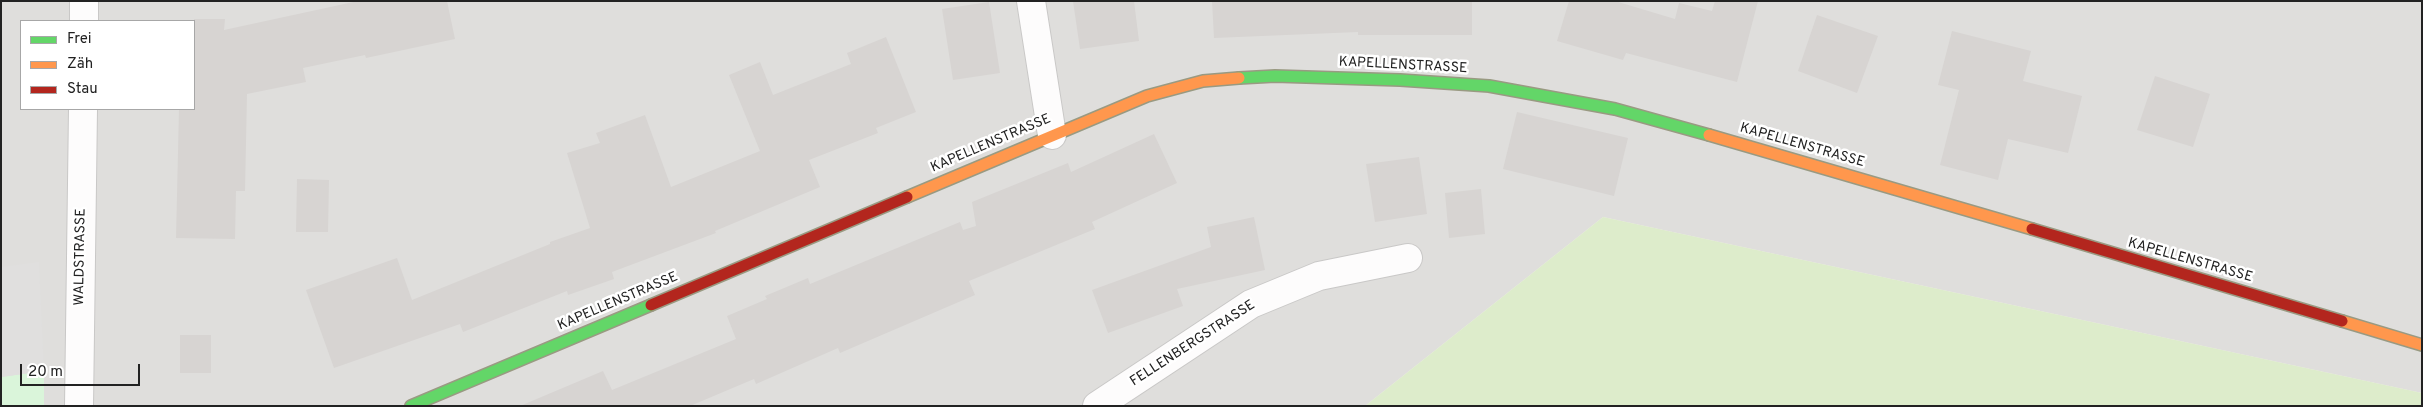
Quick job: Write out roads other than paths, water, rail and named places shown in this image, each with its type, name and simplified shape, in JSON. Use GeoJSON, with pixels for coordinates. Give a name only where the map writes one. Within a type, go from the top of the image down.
{"type":"FeatureCollection","features":[{"type":"Feature","properties":{"kind":"street"},"geometry":{"type":"LineString","coordinates":[[84,1],[84,20]]}},
{"type":"Feature","properties":{"kind":"street"},"geometry":{"type":"LineString","coordinates":[[1031,1],[1052,135]]}},
{"type":"Feature","properties":{"kind":"street","name":"KAPELLENSTRASSE"},"geometry":{"type":"LineString","coordinates":[[411,406],[1147,96],[1203,81],[1274,76],[1400,80],[1489,86],[1615,109],[1801,161],[2422,345]]}},
{"type":"Feature","properties":{"kind":"street","name":"WALDSTRASSE"},"geometry":{"type":"LineString","coordinates":[[79,406],[83,110]]}},
{"type":"Feature","properties":{"kind":"street","name":"FELLENBERGSTRASSE"},"geometry":{"type":"LineString","coordinates":[[1097,406],[1251,304],[1319,276],[1408,258]]}}]}
